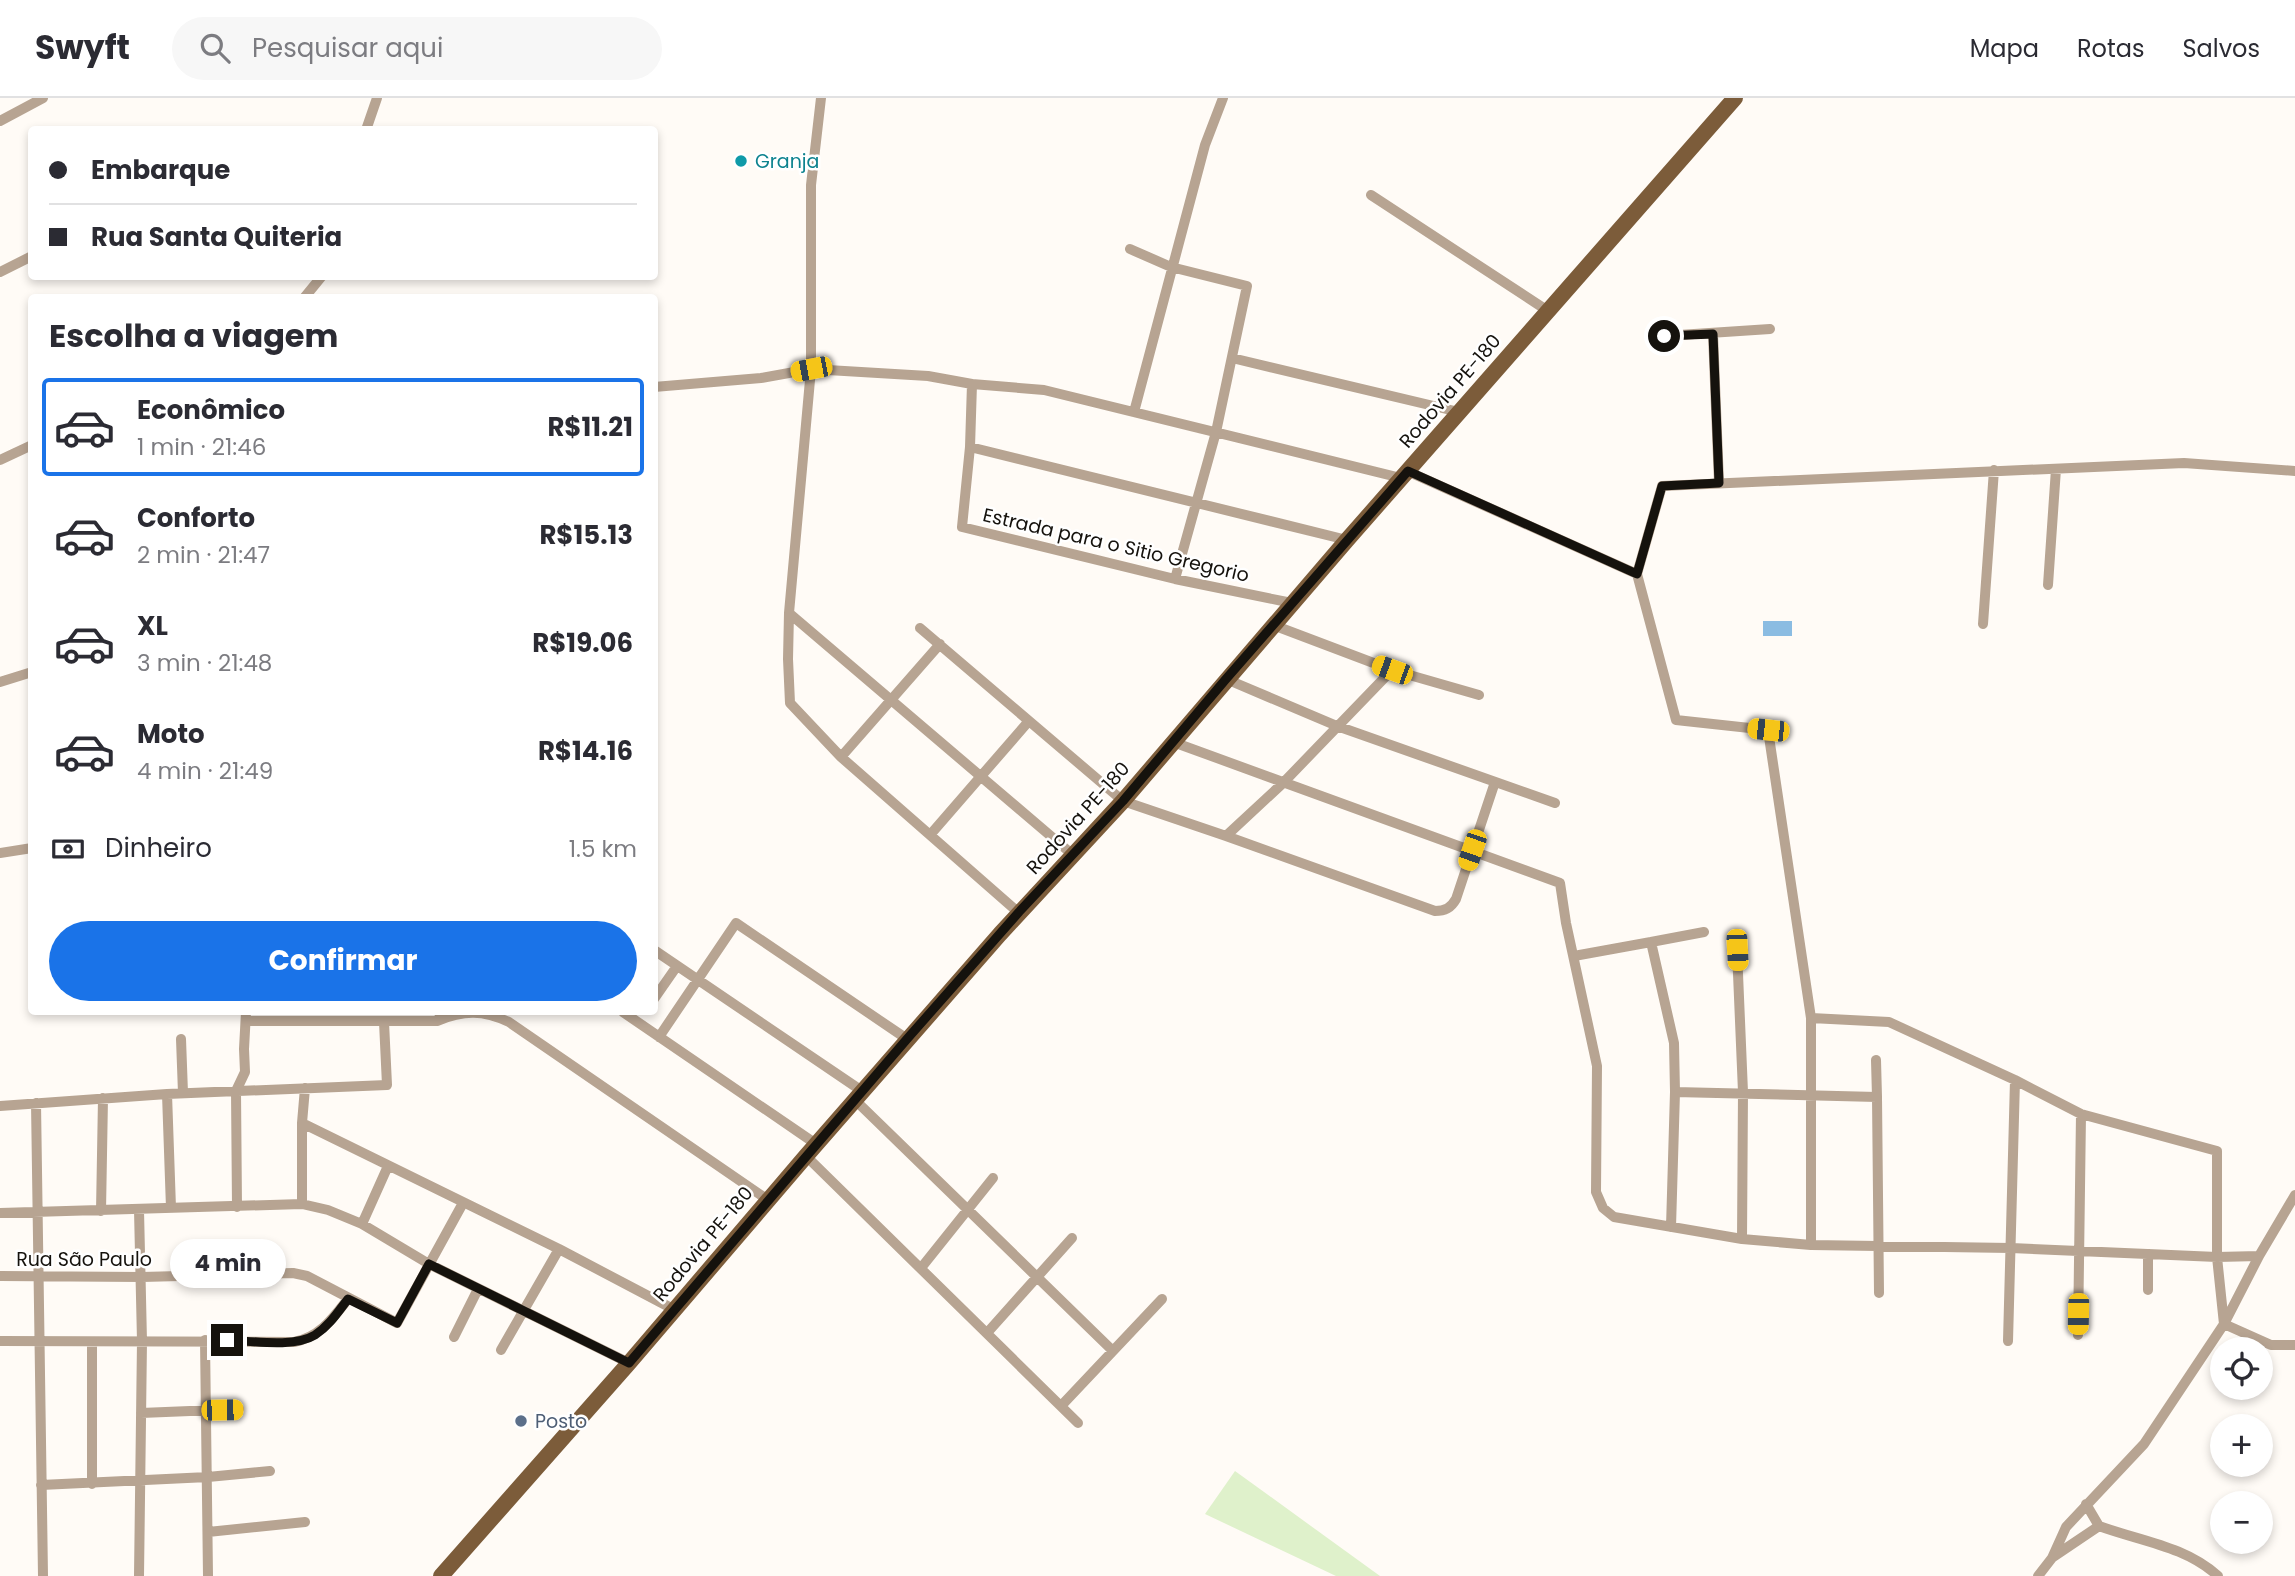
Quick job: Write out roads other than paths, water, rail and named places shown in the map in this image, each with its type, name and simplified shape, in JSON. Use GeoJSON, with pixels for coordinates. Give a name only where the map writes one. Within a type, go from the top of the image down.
{"type":"FeatureCollection","features":[{"type":"Feature","properties":{"kind":"main road","name":"Rodovia PE-180"},"geometry":{"type":"LineString","coordinates":[[446,1570],[629,1363],[907,1039],[1019,912],[1123,801],[1292,603],[1735,98]]}},
{"type":"Feature","properties":{"kind":"street"},"geometry":{"type":"LineString","coordinates":[[0,121],[43,98]]}},
{"type":"Feature","properties":{"kind":"street"},"geometry":{"type":"LineString","coordinates":[[367,126],[377,98]]}},
{"type":"Feature","properties":{"kind":"street"},"geometry":{"type":"LineString","coordinates":[[821,98],[811,185],[811,369],[789,613],[790,704],[841,757],[1019,912]]}},
{"type":"Feature","properties":{"kind":"street"},"geometry":{"type":"LineString","coordinates":[[1134,412],[1205,145],[1223,98]]}},
{"type":"Feature","properties":{"kind":"street"},"geometry":{"type":"LineString","coordinates":[[1371,195],[1548,312]]}},
{"type":"Feature","properties":{"kind":"street"},"geometry":{"type":"LineString","coordinates":[[1130,249],[1171,267],[1247,286],[1216,432],[1175,579]]}},
{"type":"Feature","properties":{"kind":"street"},"geometry":{"type":"LineString","coordinates":[[0,272],[28,258]]}},
{"type":"Feature","properties":{"kind":"street"},"geometry":{"type":"LineString","coordinates":[[307,294],[319,280]]}},
{"type":"Feature","properties":{"kind":"street"},"geometry":{"type":"LineString","coordinates":[[1664,336],[1770,329]]}},
{"type":"Feature","properties":{"kind":"street"},"geometry":{"type":"LineString","coordinates":[[1713,334],[1719,483]]}},
{"type":"Feature","properties":{"kind":"street"},"geometry":{"type":"LineString","coordinates":[[1232,358],[1460,412]]}},
{"type":"Feature","properties":{"kind":"street"},"geometry":{"type":"LineString","coordinates":[[658,387],[749,379],[811,369],[928,376],[972,384],[1044,390],[1404,475],[1637,574]]}},
{"type":"Feature","properties":{"kind":"street","name":"Estrada para o Sitio Gregorio"},"geometry":{"type":"LineString","coordinates":[[972,384],[970,447],[962,527],[1175,579],[1292,603]]}},
{"type":"Feature","properties":{"kind":"street"},"geometry":{"type":"LineString","coordinates":[[970,447],[1347,540]]}},
{"type":"Feature","properties":{"kind":"street"},"geometry":{"type":"LineString","coordinates":[[0,460],[28,448]]}},
{"type":"Feature","properties":{"kind":"street"},"geometry":{"type":"LineString","coordinates":[[1811,1245],[1811,1018],[1768,730],[1676,720],[1637,574],[1662,486],[2184,463],[2295,471]]}},
{"type":"Feature","properties":{"kind":"street"},"geometry":{"type":"LineString","coordinates":[[2048,585],[2056,469]]}},
{"type":"Feature","properties":{"kind":"street"},"geometry":{"type":"LineString","coordinates":[[1983,624],[1994,470]]}},
{"type":"Feature","properties":{"kind":"street"},"geometry":{"type":"LineString","coordinates":[[789,613],[1073,855]]}},
{"type":"Feature","properties":{"kind":"street"},"geometry":{"type":"LineString","coordinates":[[1273,625],[1392,670],[1479,695]]}},
{"type":"Feature","properties":{"kind":"street"},"geometry":{"type":"LineString","coordinates":[[920,628],[1123,801],[1435,911],[1447,910],[1452,905],[1495,782]]}},
{"type":"Feature","properties":{"kind":"street"},"geometry":{"type":"LineString","coordinates":[[841,757],[940,644]]}},
{"type":"Feature","properties":{"kind":"street"},"geometry":{"type":"LineString","coordinates":[[1226,836],[1283,783],[1392,670]]}},
{"type":"Feature","properties":{"kind":"street"},"geometry":{"type":"LineString","coordinates":[[0,682],[28,673]]}},
{"type":"Feature","properties":{"kind":"street"},"geometry":{"type":"LineString","coordinates":[[1226,679],[1337,726],[1555,803]]}},
{"type":"Feature","properties":{"kind":"street"},"geometry":{"type":"LineString","coordinates":[[930,835],[1028,722]]}},
{"type":"Feature","properties":{"kind":"street"},"geometry":{"type":"LineString","coordinates":[[1173,741],[1560,883],[1597,1066],[1595,1186],[1606,1212],[1619,1219],[1742,1239],[1811,1245],[2259,1256]]}},
{"type":"Feature","properties":{"kind":"street"},"geometry":{"type":"LineString","coordinates":[[0,853],[28,849]]}},
{"type":"Feature","properties":{"kind":"street"},"geometry":{"type":"LineString","coordinates":[[659,1037],[736,923],[907,1039]]}},
{"type":"Feature","properties":{"kind":"street"},"geometry":{"type":"LineString","coordinates":[[1574,956],[1704,932]]}},
{"type":"Feature","properties":{"kind":"street"},"geometry":{"type":"LineString","coordinates":[[1651,942],[1674,1043],[1671,1227]]}},
{"type":"Feature","properties":{"kind":"street"},"geometry":{"type":"LineString","coordinates":[[1737,950],[1743,1092],[1742,1239]]}},
{"type":"Feature","properties":{"kind":"street"},"geometry":{"type":"LineString","coordinates":[[658,953],[859,1096],[966,1209],[1113,1351]]}},
{"type":"Feature","properties":{"kind":"street"},"geometry":{"type":"LineString","coordinates":[[658,993],[677,966]]}},
{"type":"Feature","properties":{"kind":"street"},"geometry":{"type":"LineString","coordinates":[[437,1021],[441,1015]]}},
{"type":"Feature","properties":{"kind":"street"},"geometry":{"type":"LineString","coordinates":[[237,1207],[236,1091],[245,1072],[246,1016],[384,1022],[437,1021],[456,1015]]}},
{"type":"Feature","properties":{"kind":"street"},"geometry":{"type":"LineString","coordinates":[[494,1015],[509,1022],[768,1200]]}},
{"type":"Feature","properties":{"kind":"street"},"geometry":{"type":"LineString","coordinates":[[628,1015],[811,1150],[921,1268],[1078,1423]]}},
{"type":"Feature","properties":{"kind":"street"},"geometry":{"type":"LineString","coordinates":[[639,1022],[644,1015]]}},
{"type":"Feature","properties":{"kind":"street"},"geometry":{"type":"LineString","coordinates":[[1811,1018],[1889,1022],[2015,1080],[2081,1114],[2217,1151],[2217,1257],[2224,1324]]}},
{"type":"Feature","properties":{"kind":"street"},"geometry":{"type":"LineString","coordinates":[[0,1106],[183,1093],[387,1085],[384,1022]]}},
{"type":"Feature","properties":{"kind":"street"},"geometry":{"type":"LineString","coordinates":[[181,1039],[183,1093]]}},
{"type":"Feature","properties":{"kind":"street"},"geometry":{"type":"LineString","coordinates":[[1876,1060],[1879,1293]]}},
{"type":"Feature","properties":{"kind":"street"},"geometry":{"type":"LineString","coordinates":[[2008,1341],[2015,1080]]}},
{"type":"Feature","properties":{"kind":"street"},"geometry":{"type":"LineString","coordinates":[[302,1204],[304,1088]]}},
{"type":"Feature","properties":{"kind":"street"},"geometry":{"type":"LineString","coordinates":[[1675,1091],[1877,1097]]}},
{"type":"Feature","properties":{"kind":"street"},"geometry":{"type":"LineString","coordinates":[[167,1094],[171,1208]]}},
{"type":"Feature","properties":{"kind":"street"},"geometry":{"type":"LineString","coordinates":[[101,1210],[103,1098]]}},
{"type":"Feature","properties":{"kind":"street"},"geometry":{"type":"LineString","coordinates":[[36,1103],[43,1576]]}},
{"type":"Feature","properties":{"kind":"street"},"geometry":{"type":"LineString","coordinates":[[2078,1335],[2081,1114]]}},
{"type":"Feature","properties":{"kind":"street"},"geometry":{"type":"LineString","coordinates":[[302,1124],[559,1249],[675,1310]]}},
{"type":"Feature","properties":{"kind":"street"},"geometry":{"type":"LineString","coordinates":[[362,1224],[388,1166]]}},
{"type":"Feature","properties":{"kind":"street"},"geometry":{"type":"LineString","coordinates":[[921,1268],[993,1178]]}},
{"type":"Feature","properties":{"kind":"street"},"geometry":{"type":"LineString","coordinates":[[2038,1576],[2052,1558],[2066,1527],[2144,1444],[2224,1324],[2259,1256],[2295,1195]]}},
{"type":"Feature","properties":{"kind":"street","name":"Rua São Paulo"},"geometry":{"type":"LineString","coordinates":[[0,1276],[142,1278],[293,1273],[307,1276],[397,1323],[463,1203]]}},
{"type":"Feature","properties":{"kind":"street"},"geometry":{"type":"LineString","coordinates":[[0,1213],[302,1204],[328,1210],[362,1224],[429,1264],[629,1363]]}},
{"type":"Feature","properties":{"kind":"street"},"geometry":{"type":"LineString","coordinates":[[139,1210],[142,1278],[139,1576]]}},
{"type":"Feature","properties":{"kind":"street"},"geometry":{"type":"LineString","coordinates":[[987,1334],[1072,1238]]}},
{"type":"Feature","properties":{"kind":"street"},"geometry":{"type":"LineString","coordinates":[[501,1350],[559,1249]]}},
{"type":"Feature","properties":{"kind":"street"},"geometry":{"type":"LineString","coordinates":[[2148,1254],[2148,1290]]}},
{"type":"Feature","properties":{"kind":"street"},"geometry":{"type":"LineString","coordinates":[[454,1337],[478,1289]]}},
{"type":"Feature","properties":{"kind":"street"},"geometry":{"type":"LineString","coordinates":[[0,1341],[300,1341],[316,1335],[348,1299]]}},
{"type":"Feature","properties":{"kind":"street"},"geometry":{"type":"LineString","coordinates":[[1061,1406],[1162,1299]]}},
{"type":"Feature","properties":{"kind":"street"},"geometry":{"type":"LineString","coordinates":[[2224,1324],[2271,1345],[2295,1345]]}},
{"type":"Feature","properties":{"kind":"street"},"geometry":{"type":"LineString","coordinates":[[205,1340],[208,1576]]}},
{"type":"Feature","properties":{"kind":"street"},"geometry":{"type":"LineString","coordinates":[[92,1342],[92,1483]]}},
{"type":"Feature","properties":{"kind":"street"},"geometry":{"type":"LineString","coordinates":[[141,1413],[239,1409]]}},
{"type":"Feature","properties":{"kind":"street"},"geometry":{"type":"LineString","coordinates":[[41,1485],[208,1477],[270,1471]]}},
{"type":"Feature","properties":{"kind":"street"},"geometry":{"type":"LineString","coordinates":[[2086,1504],[2099,1526],[2172,1550],[2205,1565],[2218,1576]]}},
{"type":"Feature","properties":{"kind":"street"},"geometry":{"type":"LineString","coordinates":[[208,1532],[305,1522]]}},
{"type":"Feature","properties":{"kind":"street"},"geometry":{"type":"LineString","coordinates":[[2052,1558],[2099,1526]]}},
{"type":"Feature","properties":{"kind":"water"},"geometry":{"type":"Polygon","coordinates":[[[1763,621],[1792,621],[1792,636],[1763,636],[1763,621]]]}},
{"type":"Feature","properties":{"kind":"place","name":"Granja"},"geometry":{"type":"Point","coordinates":[741,161]}},
{"type":"Feature","properties":{"kind":"place","name":"Posto"},"geometry":{"type":"Point","coordinates":[521,1421]}}]}
